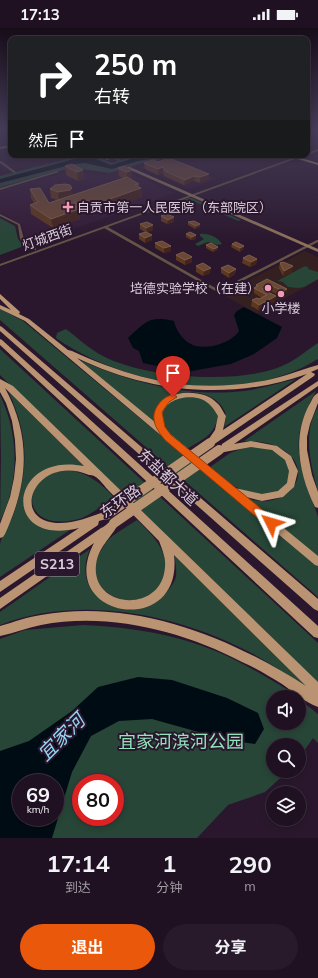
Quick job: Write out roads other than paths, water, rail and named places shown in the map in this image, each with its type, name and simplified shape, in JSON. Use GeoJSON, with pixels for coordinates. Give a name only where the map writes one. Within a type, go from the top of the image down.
{"type":"FeatureCollection","features":[{"type":"Feature","properties":{"kind":"highway"},"geometry":{"type":"LineString","coordinates":[[0,296],[26,320],[318,562]]}},
{"type":"Feature","properties":{"kind":"highway"},"geometry":{"type":"LineString","coordinates":[[0,307],[26,320]]}},
{"type":"Feature","properties":{"kind":"highway","name":"东盐都大道"},"geometry":{"type":"LineString","coordinates":[[0,328],[318,606]]}},
{"type":"Feature","properties":{"kind":"highway","name":"东盐都大道"},"geometry":{"type":"LineString","coordinates":[[0,342],[318,633]]}},
{"type":"Feature","properties":{"kind":"highway"},"geometry":{"type":"LineString","coordinates":[[59,346],[114,372],[161,384],[188,387],[221,389],[242,388],[302,374],[318,368]]}},
{"type":"Feature","properties":{"kind":"highway","name":"东环路"},"geometry":{"type":"LineString","coordinates":[[0,587],[252,415],[318,368]]}},
{"type":"Feature","properties":{"kind":"highway"},"geometry":{"type":"LineString","coordinates":[[0,381],[318,690]]}},
{"type":"Feature","properties":{"kind":"highway","name":"东环路"},"geometry":{"type":"LineString","coordinates":[[0,604],[219,450],[318,383]]}},
{"type":"Feature","properties":{"kind":"highway"},"geometry":{"type":"LineString","coordinates":[[0,385],[12,406],[18,428],[21,449],[20,473],[15,498],[6,523],[0,534]]}},
{"type":"Feature","properties":{"kind":"highway"},"geometry":{"type":"LineString","coordinates":[[168,438],[160,428],[158,420],[158,412],[161,405],[166,400],[173,397],[183,394],[194,394],[202,396],[216,404],[222,416],[219,431],[210,443]]}},
{"type":"Feature","properties":{"kind":"highway"},"geometry":{"type":"LineString","coordinates":[[318,396],[306,421],[302,450],[310,485],[318,504]]}},
{"type":"Feature","properties":{"kind":"highway"},"geometry":{"type":"LineString","coordinates":[[252,415],[261,422]]}},
{"type":"Feature","properties":{"kind":"highway"},"geometry":{"type":"LineString","coordinates":[[219,450],[248,444],[271,446],[280,450],[288,457],[293,466],[295,476],[292,485],[284,492],[275,496],[261,498],[237,492],[224,484]]}},
{"type":"Feature","properties":{"kind":"highway"},"geometry":{"type":"LineString","coordinates":[[102,479],[82,468],[59,468],[49,471],[33,484],[26,501],[28,509],[32,515],[38,520],[52,526],[81,523],[106,515]]}},
{"type":"Feature","properties":{"kind":"highway"},"geometry":{"type":"LineString","coordinates":[[114,523],[99,542],[90,566],[91,577],[95,588],[103,596],[120,604],[135,605],[148,601],[157,595],[166,585],[171,574],[171,563],[166,545],[160,535]]}},
{"type":"Feature","properties":{"kind":"highway"},"geometry":{"type":"LineString","coordinates":[[26,570],[34,580]]}},
{"type":"Feature","properties":{"kind":"highway"},"geometry":{"type":"LineString","coordinates":[[0,631],[14,625],[54,617],[84,616],[111,617],[169,627],[233,650],[265,667],[318,701]]}},
{"type":"Feature","properties":{"kind":"main road"},"geometry":{"type":"LineString","coordinates":[[129,168],[318,251]]}},
{"type":"Feature","properties":{"kind":"street"},"geometry":{"type":"LineString","coordinates":[[7,167],[15,172]]}},
{"type":"Feature","properties":{"kind":"street","name":"灯城西街"},"geometry":{"type":"LineString","coordinates":[[0,263],[105,227],[267,167]]}},
{"type":"Feature","properties":{"kind":"street"},"geometry":{"type":"LineString","coordinates":[[0,189],[58,172]]}},
{"type":"Feature","properties":{"kind":"street","name":"灯城西街"},"geometry":{"type":"LineString","coordinates":[[0,263],[35,249],[190,195]]}},
{"type":"Feature","properties":{"kind":"street"},"geometry":{"type":"LineString","coordinates":[[0,215],[17,224],[21,228],[22,239],[35,249]]}},
{"type":"Feature","properties":{"kind":"street"},"geometry":{"type":"LineString","coordinates":[[105,227],[219,292],[318,241]]}},
{"type":"Feature","properties":{"kind":"water"},"geometry":{"type":"Polygon","coordinates":[[[45,167],[63,167],[0,183],[0,179],[45,167]]]}},
{"type":"Feature","properties":{"kind":"water"},"geometry":{"type":"Polygon","coordinates":[[[102,167],[119,167],[112,169],[102,167]]]}},
{"type":"Feature","properties":{"kind":"water"},"geometry":{"type":"Polygon","coordinates":[[[244,307],[282,327],[277,338],[254,354],[231,364],[186,372],[143,363],[139,351],[133,348],[128,338],[143,324],[153,320],[166,319],[174,321],[179,333],[189,343],[201,347],[216,345],[230,340],[239,331],[234,315],[237,311],[244,307]]]}},
{"type":"Feature","properties":{"kind":"water","name":"宜家河"},"geometry":{"type":"Polygon","coordinates":[[[138,677],[172,680],[227,698],[258,713],[264,729],[255,744],[227,740],[152,719],[119,721],[91,736],[72,772],[64,798],[64,774],[12,774],[12,826],[56,826],[52,838],[0,838],[0,751],[29,741],[72,711],[98,687],[138,677]]]}},
{"type":"Feature","properties":{"kind":"place","name":"自贡市第一人民医院（东部院区）"},"geometry":{"type":"Point","coordinates":[68,207]}},
{"type":"Feature","properties":{"kind":"place","name":"培德实验学校（在建）"},"geometry":{"type":"Point","coordinates":[268,288]}},
{"type":"Feature","properties":{"kind":"place","name":"小学楼"},"geometry":{"type":"Point","coordinates":[281,294]}},
{"type":"Feature","properties":{"kind":"park label","name":"宜家河滨河公园"},"geometry":{"type":"Point","coordinates":[181,741]}}]}
